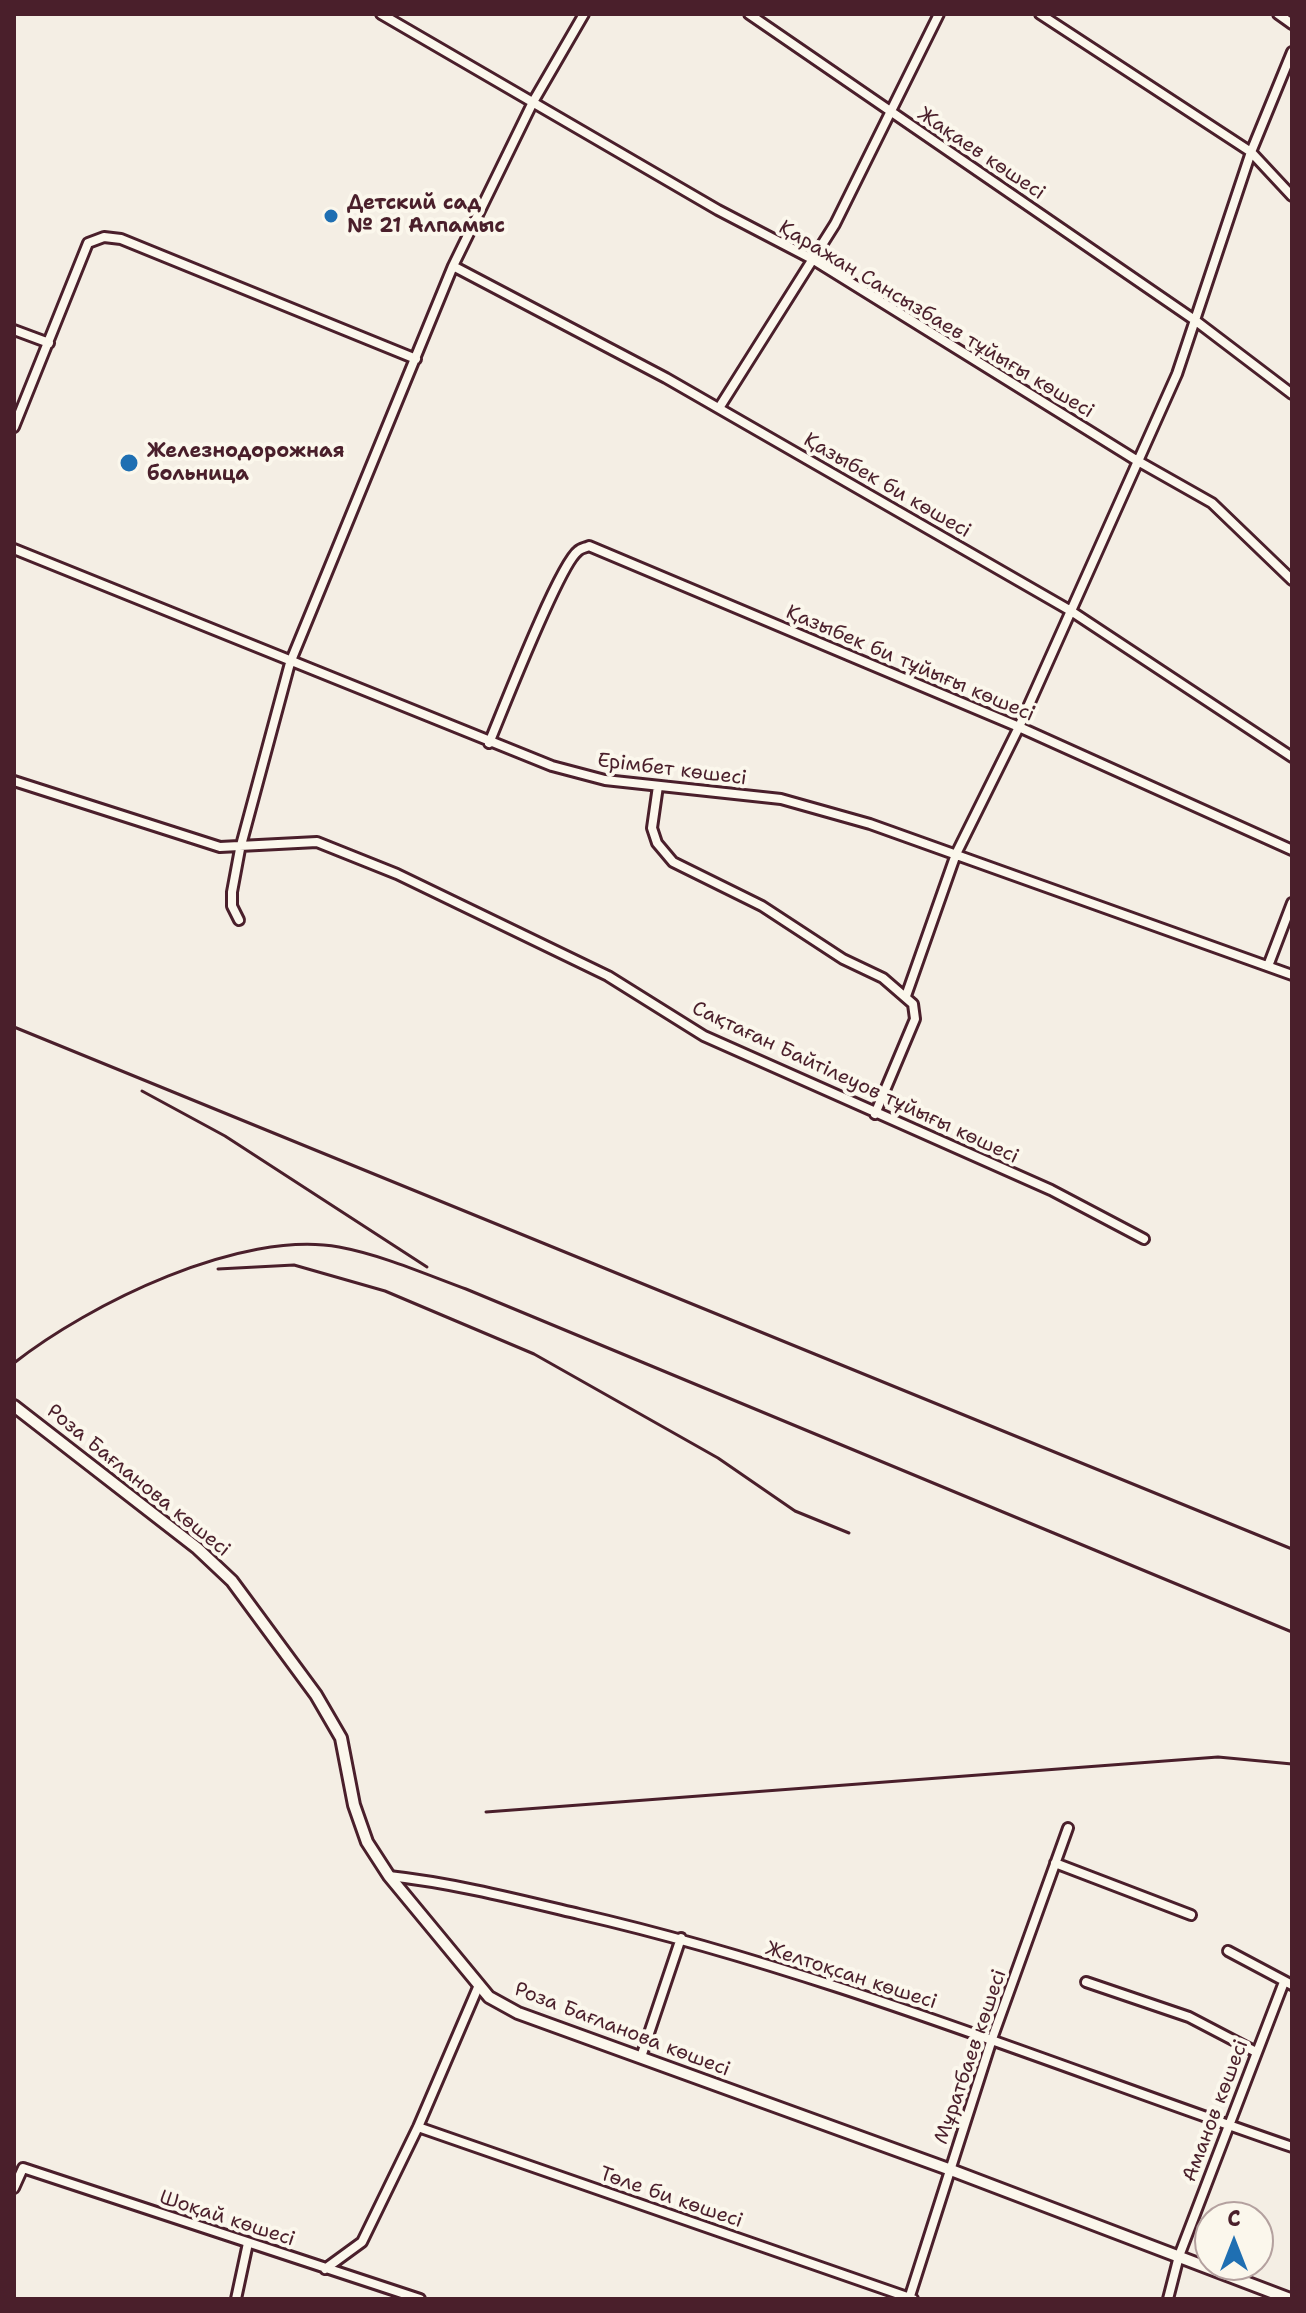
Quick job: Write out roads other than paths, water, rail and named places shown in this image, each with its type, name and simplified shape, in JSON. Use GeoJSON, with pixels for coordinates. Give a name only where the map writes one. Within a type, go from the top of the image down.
{"type":"FeatureCollection","features":[{"type":"Feature","properties":{"kind":"street","name":"Қаражан Сансызбаев тұйығы көшесі"},"geometry":{"type":"LineString","coordinates":[[381,14],[718,210],[814,260],[1136,460],[1212,503],[1292,580]]}},
{"type":"Feature","properties":{"kind":"street"},"geometry":{"type":"LineString","coordinates":[[239,920],[232,906],[232,892],[240,849],[290,663],[453,266],[533,102],[584,14]]}},
{"type":"Feature","properties":{"kind":"street","name":"Жақаев көшесі"},"geometry":{"type":"LineString","coordinates":[[749,14],[1196,321],[1292,394]]}},
{"type":"Feature","properties":{"kind":"street"},"geometry":{"type":"LineString","coordinates":[[719,408],[814,260],[939,14]]}},
{"type":"Feature","properties":{"kind":"street"},"geometry":{"type":"LineString","coordinates":[[1040,14],[1251,152],[1292,196]]}},
{"type":"Feature","properties":{"kind":"street"},"geometry":{"type":"LineString","coordinates":[[1278,14],[1292,24]]}},
{"type":"Feature","properties":{"kind":"street"},"geometry":{"type":"LineString","coordinates":[[906,996],[956,854],[1019,727],[1177,374],[1251,152],[1292,52]]}},
{"type":"Feature","properties":{"kind":"street"},"geometry":{"type":"LineString","coordinates":[[14,427],[88,243],[104,237],[121,239],[416,359]]}},
{"type":"Feature","properties":{"kind":"street","name":"Қазыбек би көшесі"},"geometry":{"type":"LineString","coordinates":[[453,266],[719,408],[1071,611],[1292,757]]}},
{"type":"Feature","properties":{"kind":"street"},"geometry":{"type":"LineString","coordinates":[[14,330],[49,343]]}},
{"type":"Feature","properties":{"kind":"street","name":"Қазыбек би тұйығы көшесі"},"geometry":{"type":"LineString","coordinates":[[489,743],[571,558],[589,546],[1019,727],[1292,850]]}},
{"type":"Feature","properties":{"kind":"street","name":"Ерімбет көшесі"},"geometry":{"type":"LineString","coordinates":[[14,549],[489,743],[592,777],[781,799],[870,824],[1292,975]]}},
{"type":"Feature","properties":{"kind":"street","name":"Сақтаған Байтілеуов тұйығы көшесі"},"geometry":{"type":"LineString","coordinates":[[14,781],[220,847],[240,849],[317,842],[397,874],[608,976],[704,1036],[1051,1190],[1144,1239]]}},
{"type":"Feature","properties":{"kind":"street"},"geometry":{"type":"LineString","coordinates":[[658,786],[652,828],[657,843],[673,862],[762,906],[843,959],[883,978],[913,1004],[915,1019],[875,1114]]}},
{"type":"Feature","properties":{"kind":"street"},"geometry":{"type":"LineString","coordinates":[[1268,966],[1292,903]]}},
{"type":"Feature","properties":{"kind":"street","name":"Роза Бағланова көшесі"},"geometry":{"type":"LineString","coordinates":[[14,1406],[197,1548],[232,1581],[316,1695],[341,1738],[354,1805],[367,1842],[389,1876],[489,1997],[518,2013],[951,2170],[1290,2299]]}},
{"type":"Feature","properties":{"kind":"street","name":"Мұратбаев көшесі"},"geometry":{"type":"LineString","coordinates":[[911,2299],[992,2039],[1068,1828]]}},
{"type":"Feature","properties":{"kind":"street"},"geometry":{"type":"LineString","coordinates":[[1055,1863],[1191,1915]]}},
{"type":"Feature","properties":{"kind":"street","name":"Желтоқсан көшесі"},"geometry":{"type":"LineString","coordinates":[[389,1876],[436,1881],[681,1938],[992,2039],[1292,2147]]}},
{"type":"Feature","properties":{"kind":"street"},"geometry":{"type":"LineString","coordinates":[[641,2057],[681,1938]]}},
{"type":"Feature","properties":{"kind":"street"},"geometry":{"type":"LineString","coordinates":[[1228,1951],[1288,1984]]}},
{"type":"Feature","properties":{"kind":"street"},"geometry":{"type":"LineString","coordinates":[[1086,1982],[1189,2017],[1256,2052]]}},
{"type":"Feature","properties":{"kind":"street","name":"Аманов көшесі"},"geometry":{"type":"LineString","coordinates":[[1168,2299],[1179,2256],[1228,2125],[1256,2052],[1288,1984]]}},
{"type":"Feature","properties":{"kind":"street"},"geometry":{"type":"LineString","coordinates":[[325,2269],[362,2242],[418,2127],[479,1985]]}},
{"type":"Feature","properties":{"kind":"street","name":"Төле би көшесі"},"geometry":{"type":"LineString","coordinates":[[418,2127],[911,2299]]}},
{"type":"Feature","properties":{"kind":"street","name":"Шоқай көшесі"},"geometry":{"type":"LineString","coordinates":[[14,2188],[23,2168],[420,2299]]}},
{"type":"Feature","properties":{"kind":"street"},"geometry":{"type":"LineString","coordinates":[[236,2299],[248,2243]]}},
{"type":"Feature","properties":{"kind":"railway"},"geometry":{"type":"LineString","coordinates":[[14,1027],[1292,1549]]}},
{"type":"Feature","properties":{"kind":"railway"},"geometry":{"type":"LineString","coordinates":[[142,1091],[225,1136],[427,1267]]}},
{"type":"Feature","properties":{"kind":"railway"},"geometry":{"type":"LineString","coordinates":[[14,1363],[83,1317],[168,1276],[213,1260],[257,1249],[300,1244],[355,1250],[466,1289],[1292,1632]]}},
{"type":"Feature","properties":{"kind":"railway"},"geometry":{"type":"LineString","coordinates":[[218,1269],[294,1265],[385,1291],[534,1354],[718,1458],[795,1511],[849,1533]]}},
{"type":"Feature","properties":{"kind":"railway"},"geometry":{"type":"LineString","coordinates":[[486,1812],[1218,1757],[1292,1764]]}},
{"type":"Feature","properties":{"kind":"place","name":"Детский сад № 21 Алпамыс"},"geometry":{"type":"Point","coordinates":[331,216]}},
{"type":"Feature","properties":{"kind":"place","name":"Железнодорожная больница"},"geometry":{"type":"Point","coordinates":[129,463]}}]}
